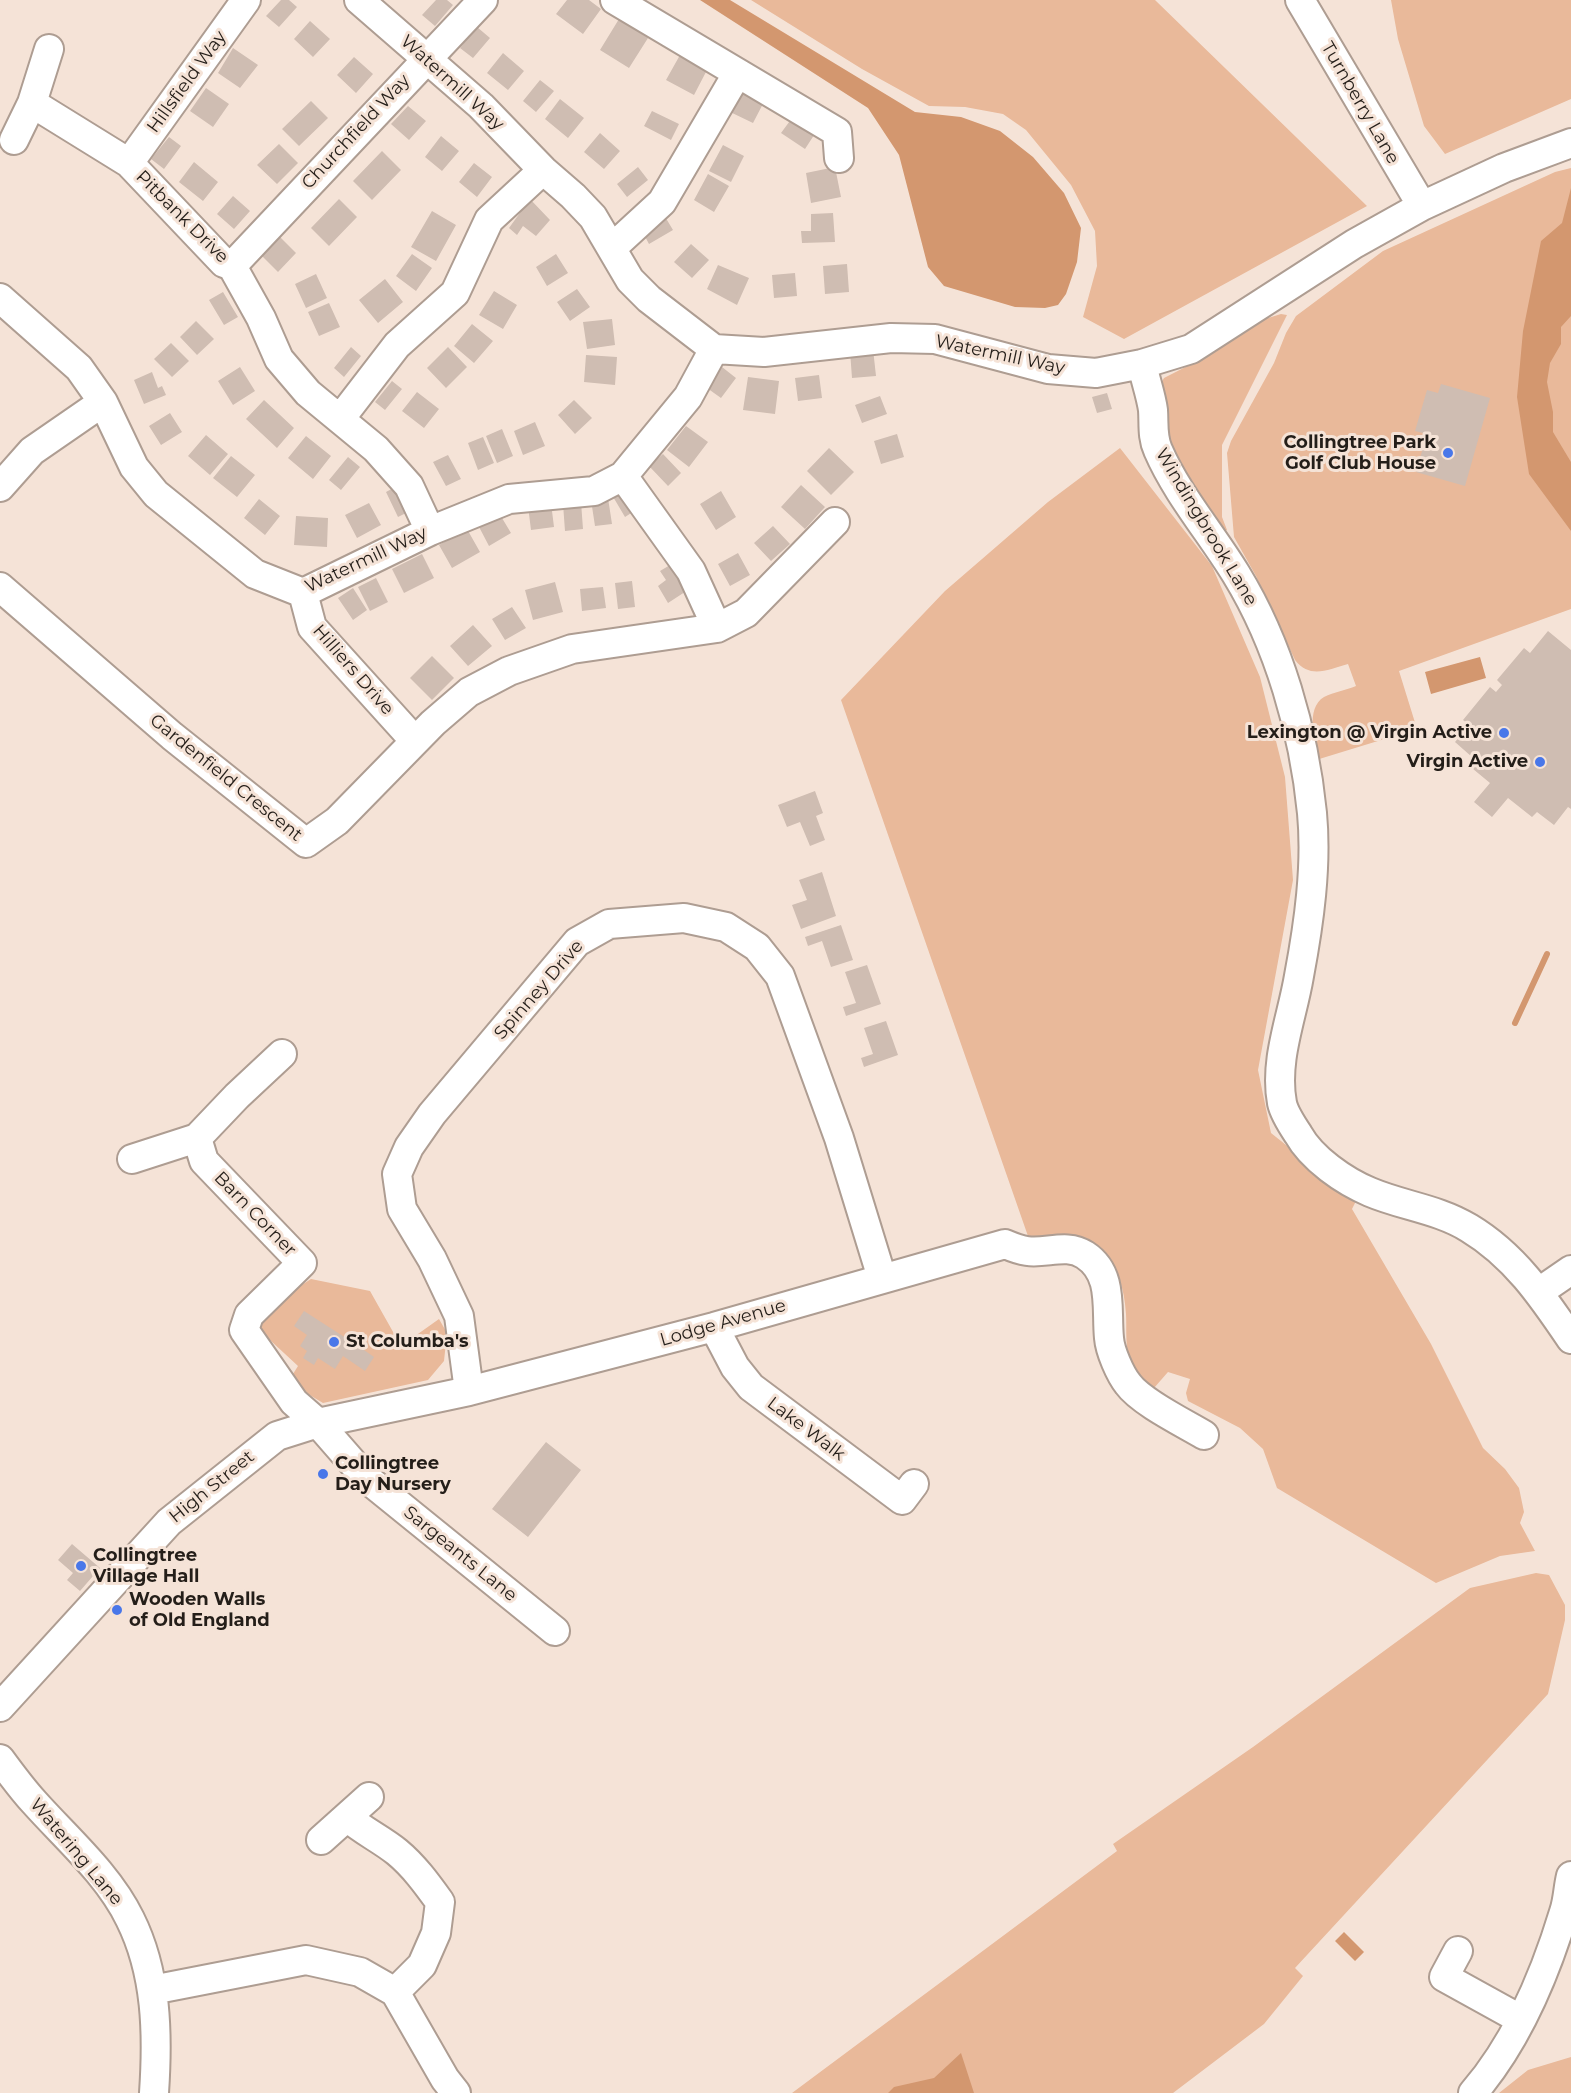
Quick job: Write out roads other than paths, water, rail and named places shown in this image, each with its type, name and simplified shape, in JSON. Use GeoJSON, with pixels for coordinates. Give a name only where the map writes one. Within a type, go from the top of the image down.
{"type":"FeatureCollection","features":[{"type":"Feature","properties":{"kind":"street","name":"Hillsfield Way"},"geometry":{"type":"LineString","coordinates":[[129,163],[246,0]]}},
{"type":"Feature","properties":{"kind":"street","name":"Watermill Way"},"geometry":{"type":"LineString","coordinates":[[360,0],[481,106],[543,170],[593,217],[630,280],[714,350],[764,352],[891,338],[935,339],[1048,369],[1096,373],[1142,364]]}},
{"type":"Feature","properties":{"kind":"street","name":"Churchfield Way"},"geometry":{"type":"LineString","coordinates":[[232,266],[483,0]]}},
{"type":"Feature","properties":{"kind":"street"},"geometry":{"type":"LineString","coordinates":[[615,0],[837,132],[839,158]]}},
{"type":"Feature","properties":{"kind":"street","name":"Turnberry Lane"},"geometry":{"type":"LineString","coordinates":[[1300,0],[1422,206]]}},
{"type":"Feature","properties":{"kind":"street"},"geometry":{"type":"LineString","coordinates":[[14,140],[32,103],[49,49]]}},
{"type":"Feature","properties":{"kind":"street"},"geometry":{"type":"LineString","coordinates":[[613,248],[662,202],[736,74]]}},
{"type":"Feature","properties":{"kind":"street","name":"Pitbank Drive"},"geometry":{"type":"LineString","coordinates":[[32,103],[129,163],[224,263],[232,266],[261,318],[279,359],[308,393],[376,449],[409,486],[430,531]]}},
{"type":"Feature","properties":{"kind":"street"},"geometry":{"type":"LineString","coordinates":[[1142,364],[1191,349],[1354,244],[1422,206],[1504,168],[1571,143]]}},
{"type":"Feature","properties":{"kind":"street"},"geometry":{"type":"LineString","coordinates":[[340,419],[397,345],[455,293],[489,220],[543,170]]}},
{"type":"Feature","properties":{"kind":"street","name":"Watermill Way"},"geometry":{"type":"LineString","coordinates":[[0,298],[79,368],[103,402],[134,467],[156,494],[255,574],[303,593],[430,531],[509,499],[594,491],[623,476],[687,397],[714,350]]}},
{"type":"Feature","properties":{"kind":"street","name":"Windingbrook Lane"},"geometry":{"type":"LineString","coordinates":[[1142,364],[1153,410],[1152,429],[1157,448],[1177,484],[1239,578],[1258,617],[1288,697],[1306,768],[1312,815],[1310,897],[1299,976],[1279,1067],[1282,1106],[1300,1138],[1329,1167],[1370,1192],[1429,1209],[1468,1227],[1503,1251],[1539,1292],[1571,1339]]}},
{"type":"Feature","properties":{"kind":"street"},"geometry":{"type":"LineString","coordinates":[[0,487],[32,451],[103,402]]}},
{"type":"Feature","properties":{"kind":"street"},"geometry":{"type":"LineString","coordinates":[[623,476],[691,571],[717,628]]}},
{"type":"Feature","properties":{"kind":"street","name":"Gardenfield Crescent"},"geometry":{"type":"LineString","coordinates":[[0,587],[172,736],[306,843],[337,821],[415,741],[469,692],[509,671],[572,649],[717,628],[746,613],[835,522]]}},
{"type":"Feature","properties":{"kind":"street","name":"Hilliers Drive"},"geometry":{"type":"LineString","coordinates":[[303,593],[312,627],[415,741]]}},
{"type":"Feature","properties":{"kind":"street","name":"Spinney Drive"},"geometry":{"type":"LineString","coordinates":[[469,1391],[459,1316],[432,1259],[402,1209],[397,1174],[409,1147],[432,1114],[554,969],[577,942],[609,924],[684,918],[726,927],[757,947],[780,976],[839,1138],[882,1278]]}},
{"type":"Feature","properties":{"kind":"street"},"geometry":{"type":"LineString","coordinates":[[132,1159],[197,1138],[282,1054]]}},
{"type":"Feature","properties":{"kind":"street","name":"Barn Corner"},"geometry":{"type":"LineString","coordinates":[[197,1138],[204,1161],[302,1263],[249,1315],[244,1330],[294,1402],[318,1423]]}},
{"type":"Feature","properties":{"kind":"street","name":"Lodge Avenue"},"geometry":{"type":"LineString","coordinates":[[318,1423],[469,1391],[714,1327],[1005,1244],[1028,1251],[1055,1249],[1084,1254],[1099,1267],[1107,1290],[1109,1338],[1128,1385],[1204,1435]]}},
{"type":"Feature","properties":{"kind":"street"},"geometry":{"type":"LineString","coordinates":[[1539,1292],[1571,1270]]}},
{"type":"Feature","properties":{"kind":"street","name":"Lake Walk"},"geometry":{"type":"LineString","coordinates":[[714,1327],[735,1367],[751,1387],[902,1500],[914,1484]]}},
{"type":"Feature","properties":{"kind":"street","name":"Sargeants Lane"},"geometry":{"type":"LineString","coordinates":[[318,1423],[366,1478],[555,1631]]}},
{"type":"Feature","properties":{"kind":"street","name":"High Street"},"geometry":{"type":"LineString","coordinates":[[0,1707],[169,1522],[266,1443],[291,1430],[318,1423]]}},
{"type":"Feature","properties":{"kind":"street","name":"Watering Lane"},"geometry":{"type":"LineString","coordinates":[[0,1760],[108,1885],[125,1910],[143,1951],[152,1990],[158,2039],[154,2093]]}},
{"type":"Feature","properties":{"kind":"street"},"geometry":{"type":"LineString","coordinates":[[321,1840],[369,1797]]}},
{"type":"Feature","properties":{"kind":"street"},"geometry":{"type":"LineString","coordinates":[[347,1817],[363,1832],[396,1851],[416,1870],[440,1902],[436,1933],[423,1965],[395,1992]]}},
{"type":"Feature","properties":{"kind":"street"},"geometry":{"type":"LineString","coordinates":[[1473,2093],[1489,2074],[1537,1984],[1568,1910],[1571,1876]]}},
{"type":"Feature","properties":{"kind":"street"},"geometry":{"type":"LineString","coordinates":[[1458,1951],[1444,1977],[1520,2019]]}},
{"type":"Feature","properties":{"kind":"street"},"geometry":{"type":"LineString","coordinates":[[152,1990],[306,1960],[360,1972],[395,1992],[445,2079],[456,2093]]}},
{"type":"Feature","properties":{"kind":"waterway"},"geometry":{"type":"LineString","coordinates":[[1515,1023],[1547,954]]}},
{"type":"Feature","properties":{"kind":"place","name":"Collingtree Park Golf Club House"},"geometry":{"type":"Point","coordinates":[1448,453]}},
{"type":"Feature","properties":{"kind":"place","name":"Lexington @ Virgin Active"},"geometry":{"type":"Point","coordinates":[1504,733]}},
{"type":"Feature","properties":{"kind":"place","name":"Virgin Active"},"geometry":{"type":"Point","coordinates":[1540,762]}},
{"type":"Feature","properties":{"kind":"place","name":"St Columba's"},"geometry":{"type":"Point","coordinates":[334,1342]}},
{"type":"Feature","properties":{"kind":"place","name":"Collingtree Day Nursery"},"geometry":{"type":"Point","coordinates":[323,1474]}},
{"type":"Feature","properties":{"kind":"place","name":"Collingtree Village Hall"},"geometry":{"type":"Point","coordinates":[81,1566]}},
{"type":"Feature","properties":{"kind":"place","name":"Wooden Walls of Old England"},"geometry":{"type":"Point","coordinates":[117,1610]}}]}
